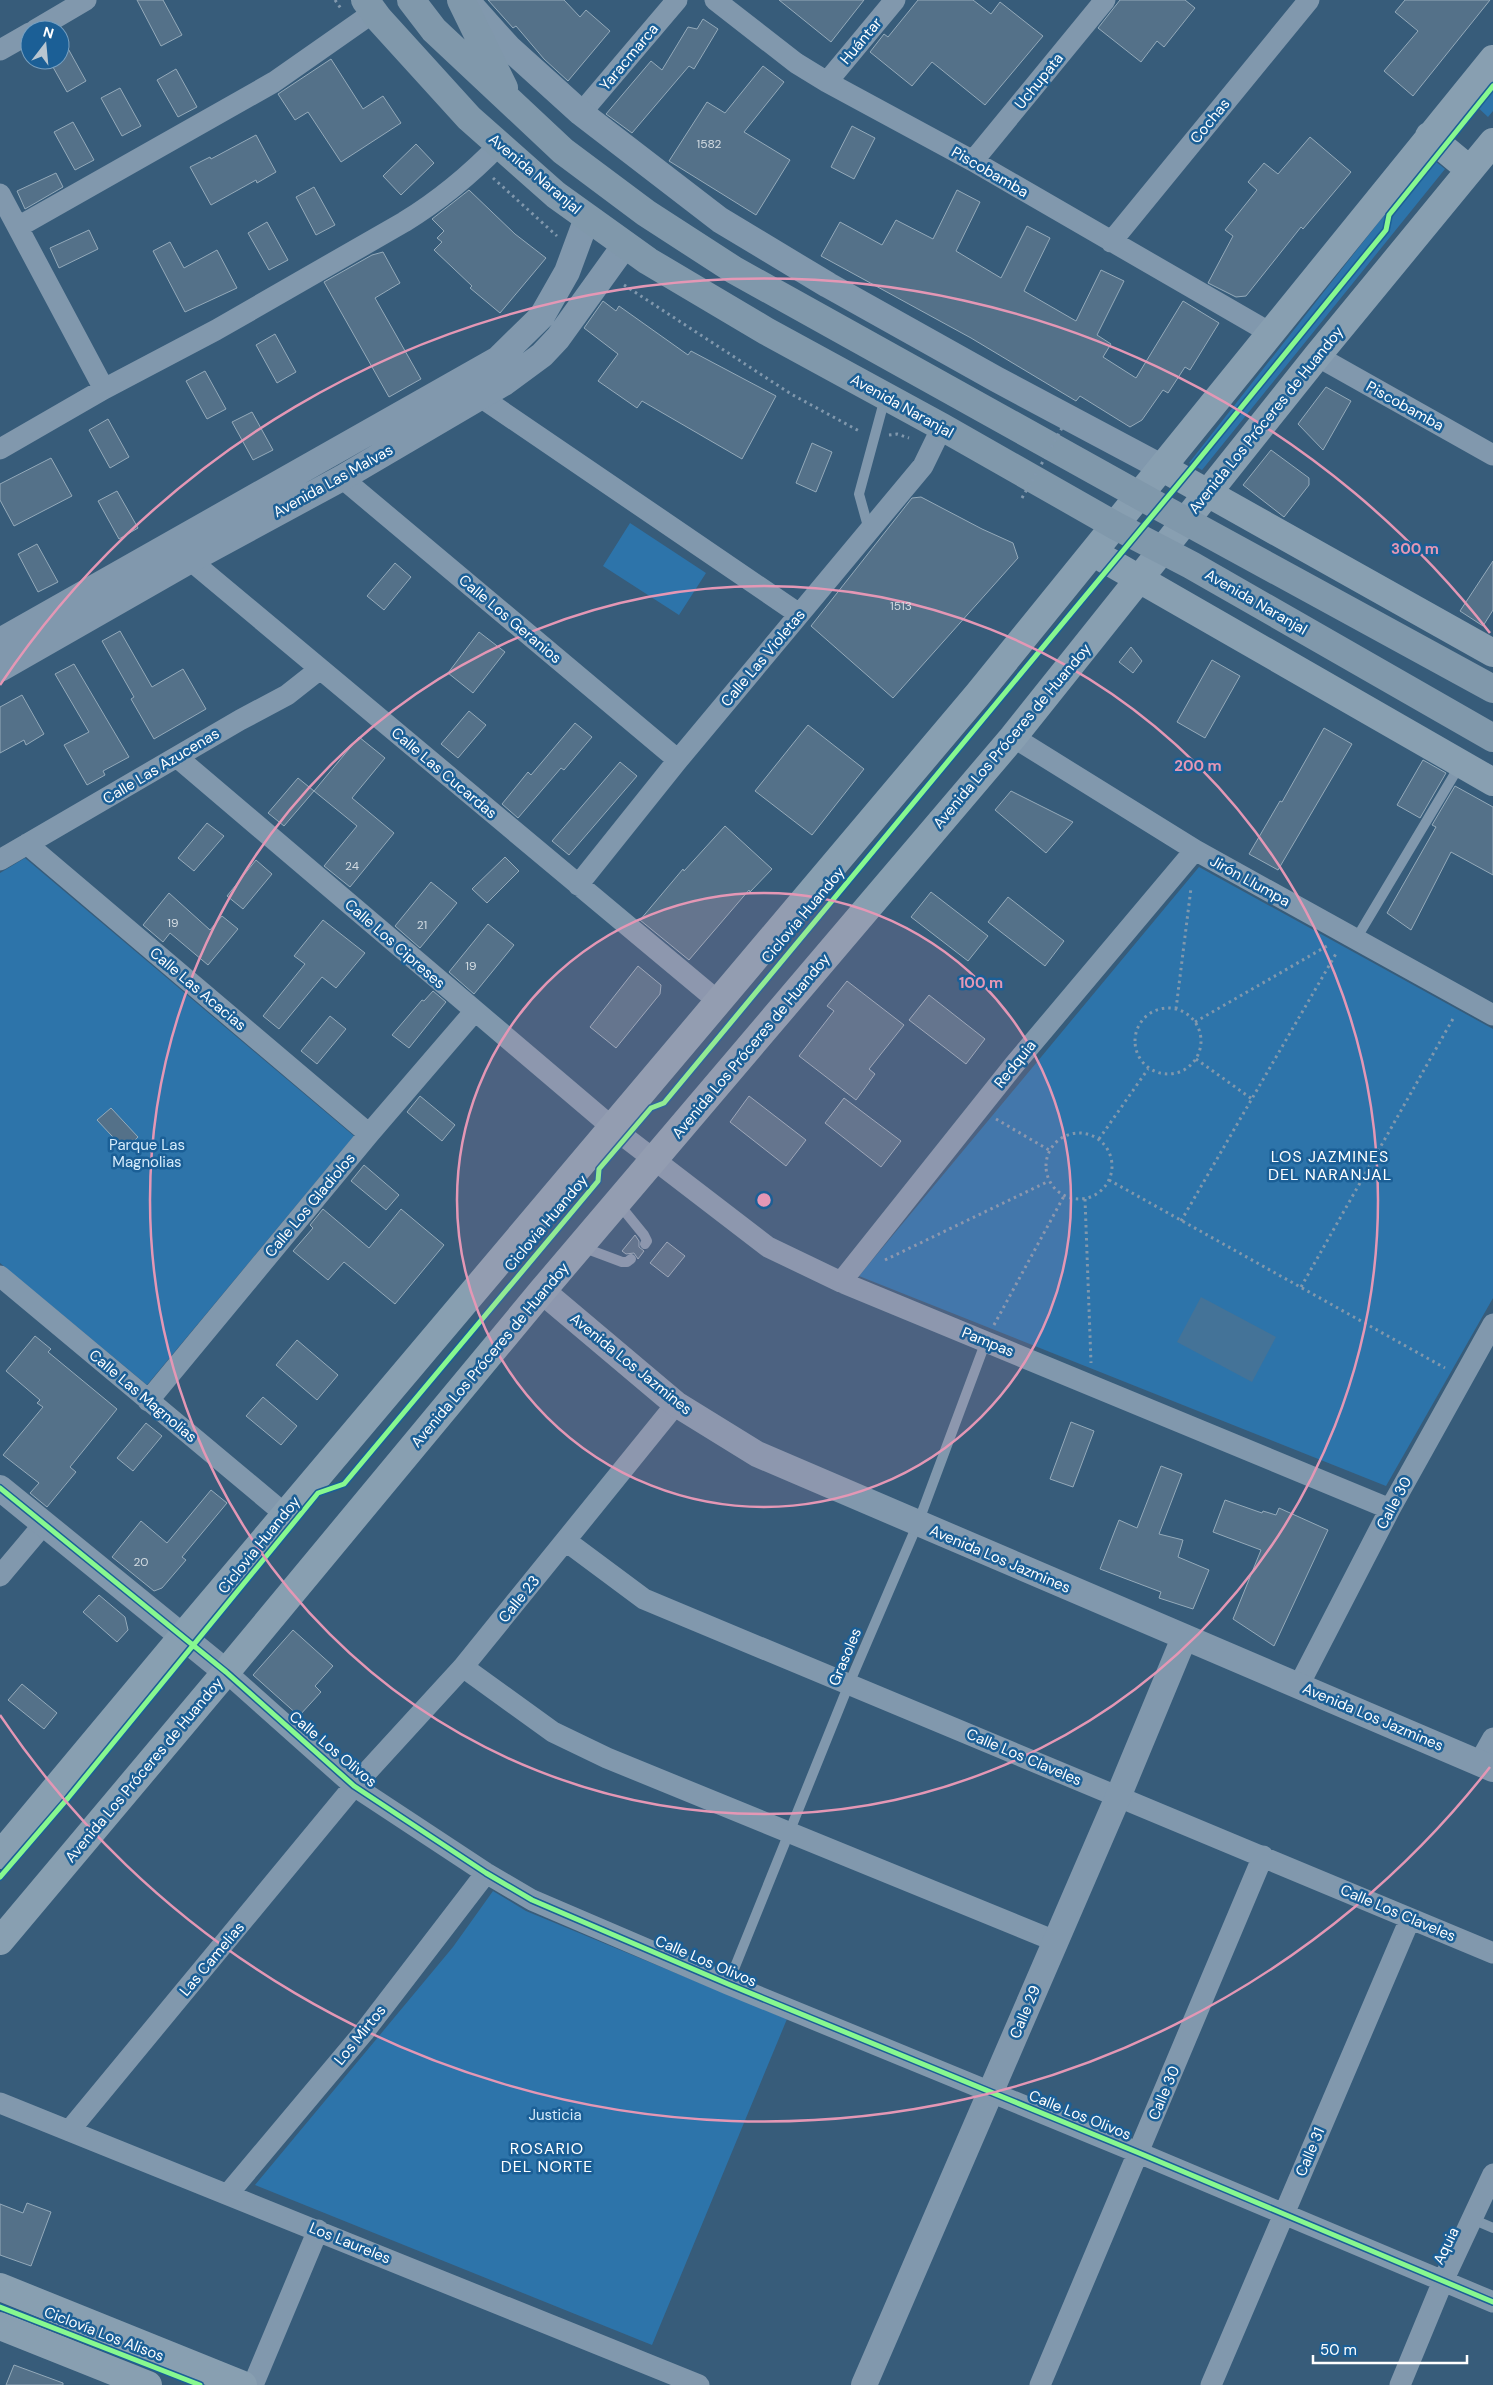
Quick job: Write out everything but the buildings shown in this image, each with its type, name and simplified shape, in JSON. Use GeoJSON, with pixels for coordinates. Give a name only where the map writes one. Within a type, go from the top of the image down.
{"type":"FeatureCollection","features":[{"type":"Feature","properties":{"kind":"highway"},"geometry":{"type":"LineString","coordinates":[[411,0],[434,30],[511,103],[578,162],[646,213],[734,270],[1185,521],[1493,689]]}},
{"type":"Feature","properties":{"kind":"highway"},"geometry":{"type":"LineString","coordinates":[[461,0],[511,103]]}},
{"type":"Feature","properties":{"kind":"highway","name":"Avenida Naranjal"},"geometry":{"type":"LineString","coordinates":[[370,6],[469,118],[556,195],[648,261],[766,332],[942,427],[1116,526],[1162,549],[1493,738]]}},
{"type":"Feature","properties":{"kind":"main road"},"geometry":{"type":"LineString","coordinates":[[0,1855],[719,1002],[1094,553],[1493,59]]}},
{"type":"Feature","properties":{"kind":"main road"},"geometry":{"type":"LineString","coordinates":[[1429,136],[1470,170]]}},
{"type":"Feature","properties":{"kind":"main road","name":"Avenida Los Próceres de Huandoy"},"geometry":{"type":"LineString","coordinates":[[0,1942],[542,1291],[1013,737],[1317,356],[1493,142]]}},
{"type":"Feature","properties":{"kind":"main road"},"geometry":{"type":"LineString","coordinates":[[1163,468],[1493,653]]}},
{"type":"Feature","properties":{"kind":"main road"},"geometry":{"type":"LineString","coordinates":[[1094,553],[1493,782]]}},
{"type":"Feature","properties":{"kind":"main road"},"geometry":{"type":"LineString","coordinates":[[0,2287],[243,2385]]}},
{"type":"Feature","properties":{"kind":"main road"},"geometry":{"type":"LineString","coordinates":[[0,2326],[103,2377],[148,2385]]}},
{"type":"Feature","properties":{"kind":"street"},"geometry":{"type":"LineString","coordinates":[[52,20],[86,0]]}},
{"type":"Feature","properties":{"kind":"street"},"geometry":{"type":"LineString","coordinates":[[466,0],[509,48],[581,113],[720,220],[996,379],[1163,468]]}},
{"type":"Feature","properties":{"kind":"street","name":"Yaracmarca"},"geometry":{"type":"LineString","coordinates":[[581,113],[676,0]]}},
{"type":"Feature","properties":{"kind":"street","name":"Piscobamba"},"geometry":{"type":"LineString","coordinates":[[715,0],[796,63],[827,82],[973,161],[1272,334]]}},
{"type":"Feature","properties":{"kind":"street","name":"Huántar"},"geometry":{"type":"LineString","coordinates":[[827,82],[895,0]]}},
{"type":"Feature","properties":{"kind":"street","name":"Uchupata"},"geometry":{"type":"LineString","coordinates":[[973,161],[1105,0]]}},
{"type":"Feature","properties":{"kind":"street","name":"Cochas"},"geometry":{"type":"LineString","coordinates":[[1111,242],[1309,0]]}},
{"type":"Feature","properties":{"kind":"street"},"geometry":{"type":"LineString","coordinates":[[18,227],[274,82],[370,6]]}},
{"type":"Feature","properties":{"kind":"street"},"geometry":{"type":"LineString","coordinates":[[0,50],[20,39]]}},
{"type":"Feature","properties":{"kind":"street"},"geometry":{"type":"LineString","coordinates":[[0,449],[104,389],[216,330],[426,209],[470,175],[500,145]]}},
{"type":"Feature","properties":{"kind":"street"},"geometry":{"type":"LineString","coordinates":[[0,194],[104,389]]}},
{"type":"Feature","properties":{"kind":"street","name":"Avenida Las Malvas"},"geometry":{"type":"LineString","coordinates":[[0,641],[170,543],[498,359],[542,316],[567,272],[587,218]]}},
{"type":"Feature","properties":{"kind":"street","name":"Avenida Las Malvas"},"geometry":{"type":"LineString","coordinates":[[0,668],[189,560],[342,478],[504,383],[542,355],[558,338],[625,245]]}},
{"type":"Feature","properties":{"kind":"street","name":"Piscobamba"},"geometry":{"type":"LineString","coordinates":[[1317,356],[1491,451]]}},
{"type":"Feature","properties":{"kind":"street"},"geometry":{"type":"LineString","coordinates":[[459,381],[799,614]]}},
{"type":"Feature","properties":{"kind":"street","name":"Calle Las Violetas"},"geometry":{"type":"LineString","coordinates":[[578,885],[678,760],[923,466],[942,427]]}},
{"type":"Feature","properties":{"kind":"street","name":"Calle Los Geranios"},"geometry":{"type":"LineString","coordinates":[[342,478],[678,760]]}},
{"type":"Feature","properties":{"kind":"street","name":"Calle Las Cucardas"},"geometry":{"type":"LineString","coordinates":[[170,543],[719,1002]]}},
{"type":"Feature","properties":{"kind":"street","name":"Calle Las Azucenas"},"geometry":{"type":"LineString","coordinates":[[0,860],[178,758],[240,720],[287,695],[320,669]]}},
{"type":"Feature","properties":{"kind":"street","name":"Jirón Llumpa"},"geometry":{"type":"LineString","coordinates":[[1013,737],[1195,850],[1493,1015]]}},
{"type":"Feature","properties":{"kind":"street","name":"Calle Los Cipreses"},"geometry":{"type":"LineString","coordinates":[[178,758],[474,1012],[613,1128]]}},
{"type":"Feature","properties":{"kind":"street","name":"Calle Las Acacias"},"geometry":{"type":"LineString","coordinates":[[28,844],[369,1134]]}},
{"type":"Feature","properties":{"kind":"street","name":"Redquia"},"geometry":{"type":"LineString","coordinates":[[841,1282],[979,1109],[1195,850]]}},
{"type":"Feature","properties":{"kind":"street","name":"Calle Los Gladiolos"},"geometry":{"type":"LineString","coordinates":[[148,1400],[369,1134],[474,1012]]}},
{"type":"Feature","properties":{"kind":"street","name":"Pampas"},"geometry":{"type":"LineString","coordinates":[[613,1128],[768,1247],[841,1282],[1390,1509]]}},
{"type":"Feature","properties":{"kind":"street","name":"Calle Las Magnolias"},"geometry":{"type":"LineString","coordinates":[[0,1276],[286,1515]]}},
{"type":"Feature","properties":{"kind":"street","name":"Avenida Los Jazmines"},"geometry":{"type":"LineString","coordinates":[[542,1291],[676,1404],[756,1454],[1486,1766]]}},
{"type":"Feature","properties":{"kind":"street","name":"Calle 30"},"geometry":{"type":"LineString","coordinates":[[1298,1685],[1390,1509],[1493,1324]]}},
{"type":"Feature","properties":{"kind":"street","name":"Calle 23"},"geometry":{"type":"LineString","coordinates":[[354,1786],[463,1667],[676,1404]]}},
{"type":"Feature","properties":{"kind":"street","name":"Calle Los Olivos"},"geometry":{"type":"LineString","coordinates":[[0,1488],[43,1525],[226,1672],[354,1786],[486,1873],[532,1900],[728,1984],[1139,2153],[1493,2302]]}},
{"type":"Feature","properties":{"kind":"street"},"geometry":{"type":"LineString","coordinates":[[0,1576],[43,1525]]}},
{"type":"Feature","properties":{"kind":"street","name":"Calle Los Claveles"},"geometry":{"type":"LineString","coordinates":[[566,1542],[644,1598],[1493,1953]]}},
{"type":"Feature","properties":{"kind":"street","name":"Calle 29"},"geometry":{"type":"LineString","coordinates":[[864,2385],[991,2093],[1054,1941],[1118,1797],[1184,1638]]}},
{"type":"Feature","properties":{"kind":"street"},"geometry":{"type":"LineString","coordinates":[[463,1667],[553,1732],[607,1758],[1054,1941]]}},
{"type":"Feature","properties":{"kind":"street"},"geometry":{"type":"LineString","coordinates":[[1486,1766],[1493,1738]]}},
{"type":"Feature","properties":{"kind":"street","name":"Las Camelias"},"geometry":{"type":"LineString","coordinates":[[69,2131],[354,1786]]}},
{"type":"Feature","properties":{"kind":"street","name":"Calle 30"},"geometry":{"type":"LineString","coordinates":[[1040,2385],[1263,1856]]}},
{"type":"Feature","properties":{"kind":"street","name":"Los Mirtos"},"geometry":{"type":"LineString","coordinates":[[228,2194],[364,2032],[486,1873]]}},
{"type":"Feature","properties":{"kind":"street","name":"Calle 31"},"geometry":{"type":"LineString","coordinates":[[1211,2385],[1410,1919]]}},
{"type":"Feature","properties":{"kind":"street","name":"Los Laureles"},"geometry":{"type":"LineString","coordinates":[[0,2103],[699,2385]]}},
{"type":"Feature","properties":{"kind":"street","name":"Aquia"},"geometry":{"type":"LineString","coordinates":[[1400,2385],[1443,2281],[1493,2174]]}},
{"type":"Feature","properties":{"kind":"street"},"geometry":{"type":"LineString","coordinates":[[252,2385],[318,2230]]}},
{"type":"Feature","properties":{"kind":"lane"},"geometry":{"type":"LineString","coordinates":[[869,530],[859,494],[886,397]]}},
{"type":"Feature","properties":{"kind":"lane"},"geometry":{"type":"LineString","coordinates":[[1351,937],[1460,764]]}},
{"type":"Feature","properties":{"kind":"lane"},"geometry":{"type":"LineString","coordinates":[[618,1203],[644,1235],[647,1241],[645,1244]]}},
{"type":"Feature","properties":{"kind":"lane"},"geometry":{"type":"LineString","coordinates":[[581,1246],[622,1262],[627,1262],[631,1259]]}},
{"type":"Feature","properties":{"kind":"lane","name":"Grasoles"},"geometry":{"type":"LineString","coordinates":[[728,1984],[849,1684],[918,1523],[986,1341]]}},
{"type":"Feature","properties":{"kind":"lane"},"geometry":{"type":"LineString","coordinates":[[1472,2219],[1493,2228]]}},
{"type":"Feature","properties":{"kind":"path"},"geometry":{"type":"LineString","coordinates":[[1022,498],[1062,428]]}},
{"type":"Feature","properties":{"kind":"path"},"geometry":{"type":"LineString","coordinates":[[1176,1009],[1195,850]]}},
{"type":"Feature","properties":{"kind":"path"},"geometry":{"type":"LineString","coordinates":[[1195,1022],[1351,937]]}},
{"type":"Feature","properties":{"kind":"path"},"geometry":{"type":"LineString","coordinates":[[1181,1221],[1252,1099],[1351,937]]}},
{"type":"Feature","properties":{"kind":"path"},"geometry":{"type":"LineString","coordinates":[[1301,1287],[1465,999]]}},
{"type":"Feature","properties":{"kind":"path"},"geometry":{"type":"LineString","coordinates":[[1165,1008],[1176,1009],[1187,1014],[1195,1022],[1200,1032],[1201,1044],[1196,1059],[1184,1070],[1164,1075],[1148,1069],[1138,1058],[1134,1047],[1134,1037],[1137,1026],[1144,1017],[1154,1011],[1165,1008]]}},
{"type":"Feature","properties":{"kind":"path"},"geometry":{"type":"LineString","coordinates":[[1196,1059],[1252,1099]]}},
{"type":"Feature","properties":{"kind":"path"},"geometry":{"type":"LineString","coordinates":[[1099,1139],[1148,1069]]}},
{"type":"Feature","properties":{"kind":"path"},"geometry":{"type":"LineString","coordinates":[[979,1109],[1049,1150]]}},
{"type":"Feature","properties":{"kind":"path"},"geometry":{"type":"LineString","coordinates":[[1077,1132],[1089,1134],[1099,1139],[1107,1147],[1112,1158],[1113,1169],[1110,1180],[1103,1189],[1085,1199],[1064,1196],[1055,1190],[1049,1181],[1046,1171],[1049,1150],[1056,1141],[1066,1135],[1077,1132]]}},
{"type":"Feature","properties":{"kind":"path"},"geometry":{"type":"LineString","coordinates":[[1110,1180],[1463,1377]]}},
{"type":"Feature","properties":{"kind":"path"},"geometry":{"type":"LineString","coordinates":[[884,1261],[1049,1181]]}},
{"type":"Feature","properties":{"kind":"path"},"geometry":{"type":"LineString","coordinates":[[986,1341],[1064,1196]]}},
{"type":"Feature","properties":{"kind":"path"},"geometry":{"type":"LineString","coordinates":[[1085,1199],[1092,1386]]}},
{"type":"Feature","properties":{"kind":"green space"},"geometry":{"type":"Polygon","coordinates":[[[1493,77],[1493,111],[1488,117],[1472,102],[1493,77]]]}},
{"type":"Feature","properties":{"kind":"green space"},"geometry":{"type":"Polygon","coordinates":[[[1430,157],[1445,169],[1202,470],[1189,463],[1430,157]]]}},
{"type":"Feature","properties":{"kind":"green space"},"geometry":{"type":"Polygon","coordinates":[[[630,523],[706,573],[679,615],[603,566],[630,523]]]}},
{"type":"Feature","properties":{"kind":"green space","name":"Parque Las Magnolias"},"geometry":{"type":"Polygon","coordinates":[[[25,858],[354,1136],[147,1385],[0,1263],[0,873],[25,858]]]}},
{"type":"Feature","properties":{"kind":"green space"},"geometry":{"type":"Polygon","coordinates":[[[1199,867],[1493,1029],[1493,1298],[1386,1486],[859,1276],[1199,867]]]}},
{"type":"Feature","properties":{"kind":"green space","name":"Justicia"},"geometry":{"type":"Polygon","coordinates":[[[493,1891],[526,1911],[787,2019],[652,2345],[255,2185],[453,1947],[493,1891]]]}},
{"type":"Feature","properties":{"kind":"shaded area"},"geometry":{"type":"Polygon","coordinates":[[[1201,1297],[1276,1337],[1252,1382],[1177,1342],[1201,1297]]]}},
{"type":"Feature","properties":{"kind":"cycle path","name":"Ciclovia Huandoy"},"geometry":{"type":"LineString","coordinates":[[0,1877],[68,1798],[318,1493],[344,1484],[598,1181],[599,1169],[651,1108],[664,1103],[1191,469],[1386,230],[1389,215],[1493,86]]}},
{"type":"Feature","properties":{"kind":"cycle path"},"geometry":{"type":"LineString","coordinates":[[0,1488],[226,1672],[354,1786],[486,1873],[532,1900],[728,1984],[1139,2153],[1493,2302]]}},
{"type":"Feature","properties":{"kind":"cycle path","name":"Ciclovía Los Alisos"},"geometry":{"type":"LineString","coordinates":[[0,2307],[200,2385]]}},
{"type":"Feature","properties":{"kind":"district","name":"LOS JAZMINES DEL NARANJAL"},"geometry":{"type":"Point","coordinates":[1330,1165]}},
{"type":"Feature","properties":{"kind":"district","name":"ROSARIO DEL NORTE"},"geometry":{"type":"Point","coordinates":[547,2157]}}]}
